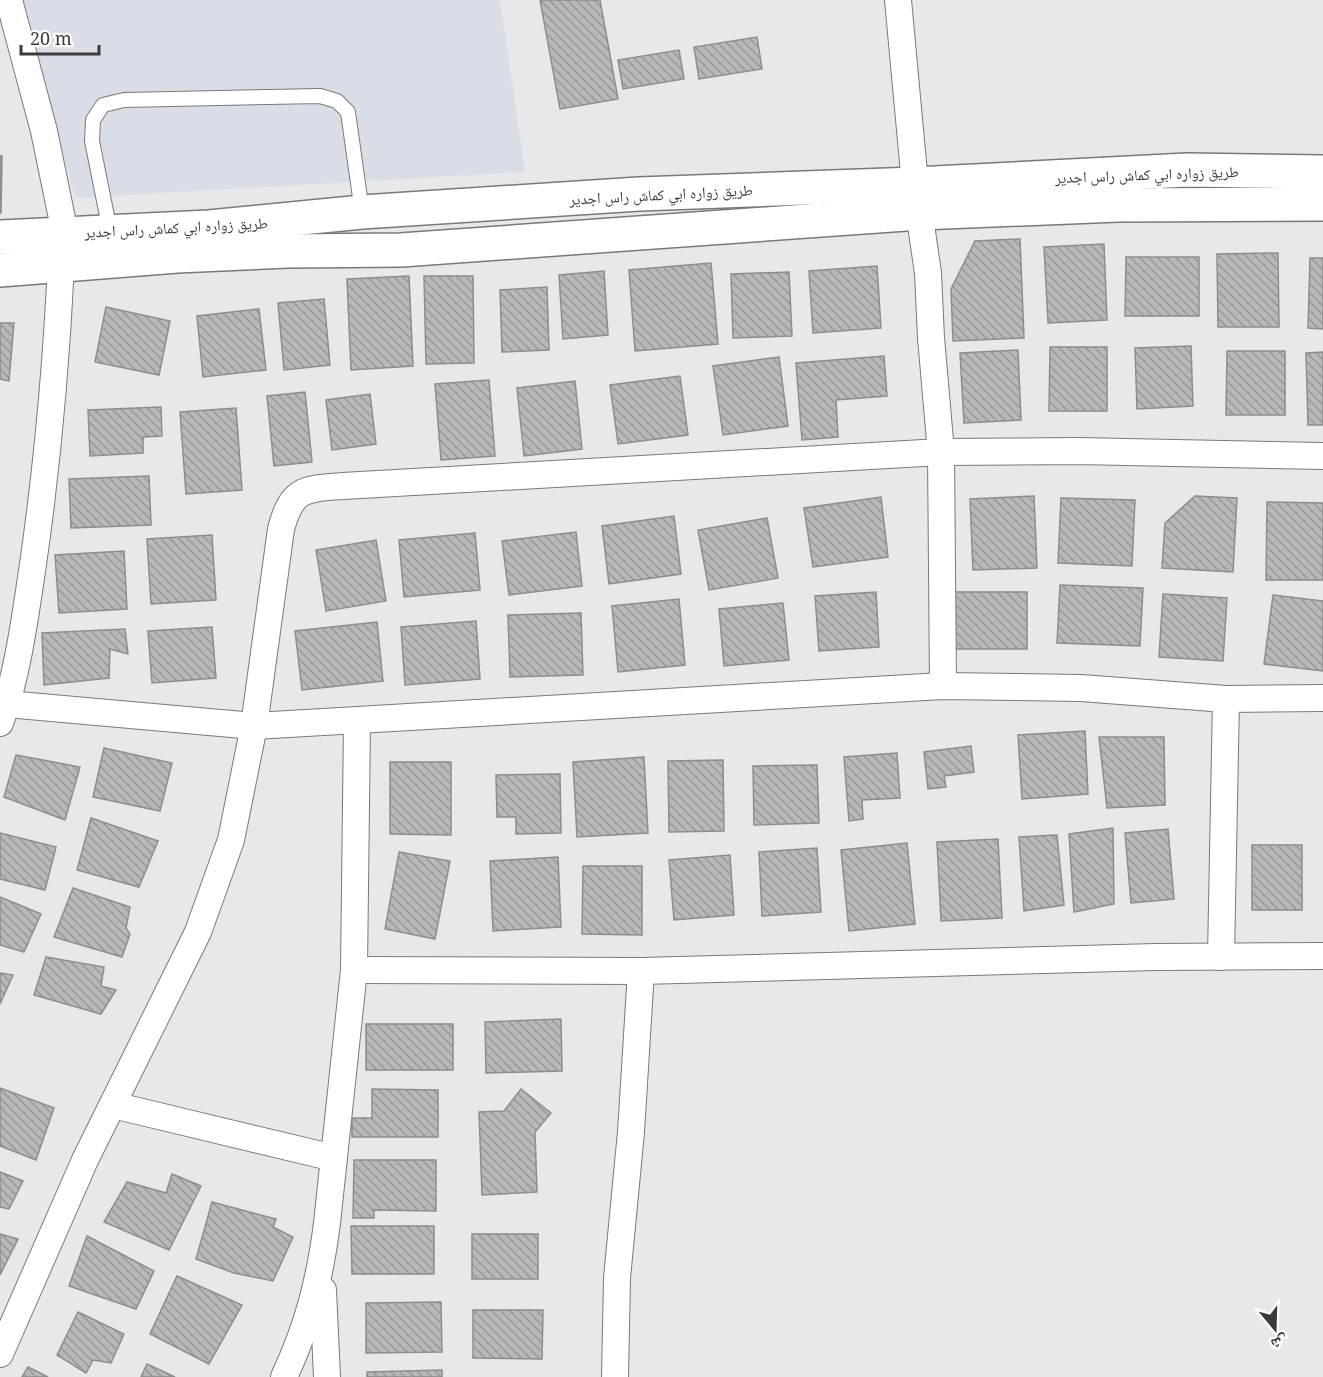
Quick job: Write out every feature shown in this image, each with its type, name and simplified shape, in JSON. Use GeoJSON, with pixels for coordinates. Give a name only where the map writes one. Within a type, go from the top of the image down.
{"type":"FeatureCollection","features":[{"type":"Feature","properties":{"kind":"main road","name":"طريق زواره ابي كماش راس اجدير"},"geometry":{"type":"LineString","coordinates":[[0,237],[209,227],[362,212],[639,194],[918,199],[1187,170],[1323,172]]}},
{"type":"Feature","properties":{"kind":"main road"},"geometry":{"type":"LineString","coordinates":[[0,270],[177,256],[277,251],[401,250],[918,199],[1118,206],[1323,204]]}},
{"type":"Feature","properties":{"kind":"street"},"geometry":{"type":"LineString","coordinates":[[9,0],[44,131],[64,233]]}},
{"type":"Feature","properties":{"kind":"street"},"geometry":{"type":"LineString","coordinates":[[898,0],[918,199],[928,273],[941,453],[943,686]]}},
{"type":"Feature","properties":{"kind":"street"},"geometry":{"type":"LineString","coordinates":[[61,265],[56,371],[45,486],[28,598],[4,713],[254,726],[357,722],[943,686],[1081,688],[1226,699],[1323,698]]}},
{"type":"Feature","properties":{"kind":"street"},"geometry":{"type":"LineString","coordinates":[[2,1347],[85,1160],[198,932],[231,840],[254,726],[280,529],[288,507],[298,494],[321,488],[343,486],[941,453],[1078,451],[1323,456]]}},
{"type":"Feature","properties":{"kind":"street"},"geometry":{"type":"LineString","coordinates":[[1221,957],[1226,699]]}},
{"type":"Feature","properties":{"kind":"street"},"geometry":{"type":"LineString","coordinates":[[284,1377],[311,1311],[322,1262],[334,1158],[354,970],[357,722]]}},
{"type":"Feature","properties":{"kind":"street"},"geometry":{"type":"LineString","coordinates":[[354,970],[641,971],[1156,957],[1323,956]]}},
{"type":"Feature","properties":{"kind":"street"},"geometry":{"type":"LineString","coordinates":[[615,1377],[617,1278],[631,1132],[641,971]]}},
{"type":"Feature","properties":{"kind":"street"},"geometry":{"type":"LineString","coordinates":[[113,1106],[334,1158]]}},
{"type":"Feature","properties":{"kind":"street"},"geometry":{"type":"LineString","coordinates":[[322,1262],[327,1377]]}},
{"type":"Feature","properties":{"kind":"lane"},"geometry":{"type":"LineString","coordinates":[[110,231],[93,141],[93,120],[103,105],[124,100],[320,96],[337,101],[348,112],[362,212]]}},
{"type":"Feature","properties":{"kind":"shaded area"},"geometry":{"type":"Polygon","coordinates":[[[21,0],[500,0],[525,172],[75,198],[21,0]]]}},
{"type":"Feature","properties":{"kind":"building"},"geometry":{"type":"Polygon","coordinates":[[[540,0],[600,0],[618,99],[560,109],[540,0]]]}},
{"type":"Feature","properties":{"kind":"building"},"geometry":{"type":"Polygon","coordinates":[[[757,37],[762,69],[699,79],[694,47],[757,37]]]}},
{"type":"Feature","properties":{"kind":"building"},"geometry":{"type":"Polygon","coordinates":[[[679,50],[684,79],[623,89],[618,60],[679,50]]]}},
{"type":"Feature","properties":{"kind":"building"},"geometry":{"type":"Polygon","coordinates":[[[0,156],[2,156],[1,213],[0,213],[0,156]]]}},
{"type":"Feature","properties":{"kind":"building"},"geometry":{"type":"Polygon","coordinates":[[[1020,239],[1024,338],[953,341],[951,289],[975,241],[1020,239]]]}},
{"type":"Feature","properties":{"kind":"building"},"geometry":{"type":"Polygon","coordinates":[[[1104,244],[1107,320],[1048,323],[1044,247],[1104,244]]]}},
{"type":"Feature","properties":{"kind":"building"},"geometry":{"type":"Polygon","coordinates":[[[1278,253],[1279,327],[1218,327],[1217,254],[1278,253]]]}},
{"type":"Feature","properties":{"kind":"building"},"geometry":{"type":"Polygon","coordinates":[[[1126,257],[1199,257],[1199,316],[1125,316],[1126,257]]]}},
{"type":"Feature","properties":{"kind":"building"},"geometry":{"type":"Polygon","coordinates":[[[1310,258],[1323,258],[1323,329],[1308,328],[1310,258]]]}},
{"type":"Feature","properties":{"kind":"building"},"geometry":{"type":"Polygon","coordinates":[[[711,263],[718,344],[635,351],[629,270],[711,263]]]}},
{"type":"Feature","properties":{"kind":"building"},"geometry":{"type":"Polygon","coordinates":[[[877,266],[881,328],[813,333],[809,271],[877,266]]]}},
{"type":"Feature","properties":{"kind":"building"},"geometry":{"type":"Polygon","coordinates":[[[604,271],[608,335],[563,339],[559,275],[604,271]]]}},
{"type":"Feature","properties":{"kind":"building"},"geometry":{"type":"Polygon","coordinates":[[[789,272],[792,336],[733,338],[731,274],[789,272]]]}},
{"type":"Feature","properties":{"kind":"building"},"geometry":{"type":"Polygon","coordinates":[[[409,276],[413,366],[351,370],[347,279],[409,276]]]}},
{"type":"Feature","properties":{"kind":"building"},"geometry":{"type":"Polygon","coordinates":[[[424,276],[473,276],[474,363],[426,364],[424,276]]]}},
{"type":"Feature","properties":{"kind":"building"},"geometry":{"type":"Polygon","coordinates":[[[547,287],[549,350],[502,352],[500,290],[547,287]]]}},
{"type":"Feature","properties":{"kind":"building"},"geometry":{"type":"Polygon","coordinates":[[[324,299],[330,365],[284,370],[278,303],[324,299]]]}},
{"type":"Feature","properties":{"kind":"building"},"geometry":{"type":"Polygon","coordinates":[[[106,307],[170,321],[159,375],[95,362],[106,307]]]}},
{"type":"Feature","properties":{"kind":"building"},"geometry":{"type":"Polygon","coordinates":[[[259,309],[266,370],[203,377],[197,316],[259,309]]]}},
{"type":"Feature","properties":{"kind":"building"},"geometry":{"type":"Polygon","coordinates":[[[0,323],[14,323],[9,381],[0,379],[0,323]]]}},
{"type":"Feature","properties":{"kind":"building"},"geometry":{"type":"Polygon","coordinates":[[[1191,346],[1193,406],[1137,409],[1135,348],[1191,346]]]}},
{"type":"Feature","properties":{"kind":"building"},"geometry":{"type":"Polygon","coordinates":[[[1050,347],[1107,347],[1107,411],[1049,411],[1050,347]]]}},
{"type":"Feature","properties":{"kind":"building"},"geometry":{"type":"Polygon","coordinates":[[[1018,350],[1021,420],[964,423],[960,353],[1018,350]]]}},
{"type":"Feature","properties":{"kind":"building"},"geometry":{"type":"Polygon","coordinates":[[[1227,351],[1285,351],[1285,415],[1226,415],[1227,351]]]}},
{"type":"Feature","properties":{"kind":"building"},"geometry":{"type":"Polygon","coordinates":[[[1323,352],[1323,425],[1308,425],[1306,353],[1323,352]]]}},
{"type":"Feature","properties":{"kind":"building"},"geometry":{"type":"Polygon","coordinates":[[[884,356],[887,396],[836,400],[838,437],[802,440],[796,363],[884,356]]]}},
{"type":"Feature","properties":{"kind":"building"},"geometry":{"type":"Polygon","coordinates":[[[779,357],[788,426],[723,435],[713,366],[779,357]]]}},
{"type":"Feature","properties":{"kind":"building"},"geometry":{"type":"Polygon","coordinates":[[[680,376],[688,435],[618,444],[610,385],[680,376]]]}},
{"type":"Feature","properties":{"kind":"building"},"geometry":{"type":"Polygon","coordinates":[[[489,380],[495,456],[441,460],[435,384],[489,380]]]}},
{"type":"Feature","properties":{"kind":"building"},"geometry":{"type":"Polygon","coordinates":[[[575,381],[582,449],[524,456],[517,388],[575,381]]]}},
{"type":"Feature","properties":{"kind":"building"},"geometry":{"type":"Polygon","coordinates":[[[305,392],[312,462],[274,466],[267,396],[305,392]]]}},
{"type":"Feature","properties":{"kind":"building"},"geometry":{"type":"Polygon","coordinates":[[[370,394],[376,444],[332,450],[326,400],[370,394]]]}},
{"type":"Feature","properties":{"kind":"building"},"geometry":{"type":"Polygon","coordinates":[[[161,407],[162,436],[143,437],[143,453],[90,456],[88,410],[161,407]]]}},
{"type":"Feature","properties":{"kind":"building"},"geometry":{"type":"Polygon","coordinates":[[[236,408],[242,490],[186,494],[180,412],[236,408]]]}},
{"type":"Feature","properties":{"kind":"building"},"geometry":{"type":"Polygon","coordinates":[[[149,476],[151,525],[71,528],[69,479],[149,476]]]}},
{"type":"Feature","properties":{"kind":"building"},"geometry":{"type":"Polygon","coordinates":[[[1034,496],[1037,568],[973,570],[970,499],[1034,496]]]}},
{"type":"Feature","properties":{"kind":"building"},"geometry":{"type":"Polygon","coordinates":[[[1195,496],[1237,498],[1233,572],[1162,568],[1165,523],[1195,496]]]}},
{"type":"Feature","properties":{"kind":"building"},"geometry":{"type":"Polygon","coordinates":[[[881,497],[888,557],[813,567],[804,508],[881,497]]]}},
{"type":"Feature","properties":{"kind":"building"},"geometry":{"type":"Polygon","coordinates":[[[1061,498],[1135,500],[1132,566],[1058,563],[1061,498]]]}},
{"type":"Feature","properties":{"kind":"building"},"geometry":{"type":"Polygon","coordinates":[[[1267,502],[1323,503],[1323,580],[1266,580],[1267,502]]]}},
{"type":"Feature","properties":{"kind":"building"},"geometry":{"type":"Polygon","coordinates":[[[674,516],[681,574],[609,584],[602,526],[674,516]]]}},
{"type":"Feature","properties":{"kind":"building"},"geometry":{"type":"Polygon","coordinates":[[[767,518],[778,578],[709,590],[698,530],[767,518]]]}},
{"type":"Feature","properties":{"kind":"building"},"geometry":{"type":"Polygon","coordinates":[[[576,532],[582,586],[509,595],[502,541],[576,532]]]}},
{"type":"Feature","properties":{"kind":"building"},"geometry":{"type":"Polygon","coordinates":[[[475,533],[480,590],[404,597],[399,540],[475,533]]]}},
{"type":"Feature","properties":{"kind":"building"},"geometry":{"type":"Polygon","coordinates":[[[212,535],[216,600],[151,604],[147,539],[212,535]]]}},
{"type":"Feature","properties":{"kind":"building"},"geometry":{"type":"Polygon","coordinates":[[[376,540],[386,601],[326,611],[316,550],[376,540]]]}},
{"type":"Feature","properties":{"kind":"building"},"geometry":{"type":"Polygon","coordinates":[[[124,551],[127,609],[59,613],[55,555],[124,551]]]}},
{"type":"Feature","properties":{"kind":"building"},"geometry":{"type":"Polygon","coordinates":[[[1060,585],[1143,588],[1140,646],[1057,643],[1060,585]]]}},
{"type":"Feature","properties":{"kind":"building"},"geometry":{"type":"Polygon","coordinates":[[[876,592],[879,647],[819,651],[815,596],[876,592]]]}},
{"type":"Feature","properties":{"kind":"building"},"geometry":{"type":"Polygon","coordinates":[[[952,592],[1027,592],[1027,649],[952,649],[952,592]]]}},
{"type":"Feature","properties":{"kind":"building"},"geometry":{"type":"Polygon","coordinates":[[[1163,594],[1227,598],[1223,661],[1159,657],[1163,594]]]}},
{"type":"Feature","properties":{"kind":"building"},"geometry":{"type":"Polygon","coordinates":[[[1273,595],[1323,601],[1323,671],[1264,664],[1273,595]]]}},
{"type":"Feature","properties":{"kind":"building"},"geometry":{"type":"Polygon","coordinates":[[[679,599],[685,665],[618,672],[612,606],[679,599]]]}},
{"type":"Feature","properties":{"kind":"building"},"geometry":{"type":"Polygon","coordinates":[[[783,603],[789,660],[724,666],[719,609],[783,603]]]}},
{"type":"Feature","properties":{"kind":"building"},"geometry":{"type":"Polygon","coordinates":[[[581,613],[583,675],[510,677],[508,615],[581,613]]]}},
{"type":"Feature","properties":{"kind":"building"},"geometry":{"type":"Polygon","coordinates":[[[476,621],[480,679],[405,685],[401,627],[476,621]]]}},
{"type":"Feature","properties":{"kind":"building"},"geometry":{"type":"Polygon","coordinates":[[[377,622],[383,681],[302,690],[295,631],[377,622]]]}},
{"type":"Feature","properties":{"kind":"building"},"geometry":{"type":"Polygon","coordinates":[[[212,627],[216,678],[152,683],[148,631],[212,627]]]}},
{"type":"Feature","properties":{"kind":"building"},"geometry":{"type":"Polygon","coordinates":[[[125,629],[128,654],[110,649],[109,678],[44,685],[42,633],[125,629]]]}},
{"type":"Feature","properties":{"kind":"building"},"geometry":{"type":"Polygon","coordinates":[[[1085,731],[1088,794],[1022,799],[1018,735],[1085,731]]]}},
{"type":"Feature","properties":{"kind":"building"},"geometry":{"type":"Polygon","coordinates":[[[1099,737],[1164,737],[1165,805],[1107,808],[1099,737]]]}},
{"type":"Feature","properties":{"kind":"building"},"geometry":{"type":"Polygon","coordinates":[[[971,746],[974,772],[944,776],[946,787],[928,789],[924,752],[971,746]]]}},
{"type":"Feature","properties":{"kind":"building"},"geometry":{"type":"Polygon","coordinates":[[[104,748],[172,763],[160,811],[93,797],[104,748]]]}},
{"type":"Feature","properties":{"kind":"building"},"geometry":{"type":"Polygon","coordinates":[[[897,753],[900,798],[862,800],[863,819],[849,821],[844,757],[897,753]]]}},
{"type":"Feature","properties":{"kind":"building"},"geometry":{"type":"Polygon","coordinates":[[[16,755],[80,767],[65,820],[4,797],[16,755]]]}},
{"type":"Feature","properties":{"kind":"building"},"geometry":{"type":"Polygon","coordinates":[[[644,757],[648,833],[577,837],[573,762],[644,757]]]}},
{"type":"Feature","properties":{"kind":"building"},"geometry":{"type":"Polygon","coordinates":[[[723,760],[724,831],[669,832],[668,761],[723,760]]]}},
{"type":"Feature","properties":{"kind":"building"},"geometry":{"type":"Polygon","coordinates":[[[390,762],[451,762],[451,835],[390,834],[390,762]]]}},
{"type":"Feature","properties":{"kind":"building"},"geometry":{"type":"Polygon","coordinates":[[[817,765],[819,823],[754,825],[753,766],[817,765]]]}},
{"type":"Feature","properties":{"kind":"building"},"geometry":{"type":"Polygon","coordinates":[[[560,774],[561,833],[516,834],[516,817],[497,817],[496,775],[560,774]]]}},
{"type":"Feature","properties":{"kind":"building"},"geometry":{"type":"Polygon","coordinates":[[[91,818],[158,841],[139,887],[77,870],[91,818]]]}},
{"type":"Feature","properties":{"kind":"building"},"geometry":{"type":"Polygon","coordinates":[[[1113,828],[1114,904],[1074,912],[1069,834],[1113,828]]]}},
{"type":"Feature","properties":{"kind":"building"},"geometry":{"type":"Polygon","coordinates":[[[1168,829],[1174,899],[1131,903],[1125,833],[1168,829]]]}},
{"type":"Feature","properties":{"kind":"building"},"geometry":{"type":"Polygon","coordinates":[[[0,833],[56,847],[45,890],[0,879],[0,833]]]}},
{"type":"Feature","properties":{"kind":"building"},"geometry":{"type":"Polygon","coordinates":[[[1057,835],[1064,905],[1024,911],[1019,837],[1057,835]]]}},
{"type":"Feature","properties":{"kind":"building"},"geometry":{"type":"Polygon","coordinates":[[[998,839],[1002,918],[941,921],[937,842],[998,839]]]}},
{"type":"Feature","properties":{"kind":"building"},"geometry":{"type":"Polygon","coordinates":[[[907,843],[915,924],[849,931],[841,850],[907,843]]]}},
{"type":"Feature","properties":{"kind":"building"},"geometry":{"type":"Polygon","coordinates":[[[1252,845],[1302,845],[1302,910],[1252,910],[1252,845]]]}},
{"type":"Feature","properties":{"kind":"building"},"geometry":{"type":"Polygon","coordinates":[[[817,848],[821,912],[762,916],[759,852],[817,848]]]}},
{"type":"Feature","properties":{"kind":"building"},"geometry":{"type":"Polygon","coordinates":[[[399,852],[450,861],[435,939],[385,929],[399,852]]]}},
{"type":"Feature","properties":{"kind":"building"},"geometry":{"type":"Polygon","coordinates":[[[730,855],[734,915],[674,920],[669,860],[730,855]]]}},
{"type":"Feature","properties":{"kind":"building"},"geometry":{"type":"Polygon","coordinates":[[[558,857],[561,927],[493,931],[490,861],[558,857]]]}},
{"type":"Feature","properties":{"kind":"building"},"geometry":{"type":"Polygon","coordinates":[[[583,866],[642,866],[642,935],[582,934],[583,866]]]}},
{"type":"Feature","properties":{"kind":"building"},"geometry":{"type":"Polygon","coordinates":[[[73,888],[130,907],[126,928],[130,934],[122,957],[54,937],[73,888]]]}},
{"type":"Feature","properties":{"kind":"building"},"geometry":{"type":"Polygon","coordinates":[[[0,897],[41,914],[24,952],[0,945],[0,897]]]}},
{"type":"Feature","properties":{"kind":"building"},"geometry":{"type":"Polygon","coordinates":[[[46,957],[104,967],[101,986],[116,990],[101,1014],[34,995],[46,957]]]}},
{"type":"Feature","properties":{"kind":"building"},"geometry":{"type":"Polygon","coordinates":[[[0,973],[13,975],[0,1004],[0,973]]]}},
{"type":"Feature","properties":{"kind":"building"},"geometry":{"type":"Polygon","coordinates":[[[561,1019],[562,1071],[486,1073],[485,1022],[561,1019]]]}},
{"type":"Feature","properties":{"kind":"building"},"geometry":{"type":"Polygon","coordinates":[[[366,1024],[453,1024],[453,1070],[366,1070],[366,1024]]]}},
{"type":"Feature","properties":{"kind":"building"},"geometry":{"type":"Polygon","coordinates":[[[0,1088],[54,1108],[36,1160],[0,1146],[0,1088]]]}},
{"type":"Feature","properties":{"kind":"building"},"geometry":{"type":"Polygon","coordinates":[[[372,1089],[438,1090],[438,1137],[352,1137],[352,1118],[372,1118],[372,1089]]]}},
{"type":"Feature","properties":{"kind":"building"},"geometry":{"type":"Polygon","coordinates":[[[521,1089],[551,1113],[535,1132],[537,1192],[482,1195],[479,1112],[504,1111],[521,1089]]]}},
{"type":"Feature","properties":{"kind":"building"},"geometry":{"type":"Polygon","coordinates":[[[354,1160],[436,1160],[436,1211],[374,1210],[374,1218],[353,1218],[354,1160]]]}},
{"type":"Feature","properties":{"kind":"building"},"geometry":{"type":"Polygon","coordinates":[[[0,1172],[23,1181],[9,1209],[0,1207],[0,1172]]]}},
{"type":"Feature","properties":{"kind":"building"},"geometry":{"type":"Polygon","coordinates":[[[172,1174],[201,1186],[169,1250],[104,1222],[127,1182],[166,1193],[172,1174]]]}},
{"type":"Feature","properties":{"kind":"building"},"geometry":{"type":"Polygon","coordinates":[[[212,1202],[276,1219],[273,1227],[293,1237],[273,1281],[234,1273],[196,1259],[212,1202]]]}},
{"type":"Feature","properties":{"kind":"building"},"geometry":{"type":"Polygon","coordinates":[[[351,1226],[434,1226],[434,1274],[352,1274],[351,1226]]]}},
{"type":"Feature","properties":{"kind":"building"},"geometry":{"type":"Polygon","coordinates":[[[0,1234],[18,1239],[0,1275],[0,1234]]]}},
{"type":"Feature","properties":{"kind":"building"},"geometry":{"type":"Polygon","coordinates":[[[472,1234],[538,1234],[538,1279],[472,1279],[472,1234]]]}},
{"type":"Feature","properties":{"kind":"building"},"geometry":{"type":"Polygon","coordinates":[[[87,1236],[154,1271],[136,1309],[69,1286],[87,1236]]]}},
{"type":"Feature","properties":{"kind":"building"},"geometry":{"type":"Polygon","coordinates":[[[177,1276],[242,1305],[209,1364],[150,1334],[177,1276]]]}},
{"type":"Feature","properties":{"kind":"building"},"geometry":{"type":"Polygon","coordinates":[[[441,1302],[442,1352],[366,1353],[366,1303],[441,1302]]]}},
{"type":"Feature","properties":{"kind":"building"},"geometry":{"type":"Polygon","coordinates":[[[473,1310],[543,1310],[542,1359],[473,1358],[473,1310]]]}},
{"type":"Feature","properties":{"kind":"building"},"geometry":{"type":"Polygon","coordinates":[[[78,1312],[124,1334],[111,1363],[93,1360],[86,1373],[57,1355],[78,1312]]]}},
{"type":"Feature","properties":{"kind":"building"},"geometry":{"type":"Polygon","coordinates":[[[147,1364],[175,1377],[141,1377],[147,1364]]]}},
{"type":"Feature","properties":{"kind":"building"},"geometry":{"type":"Polygon","coordinates":[[[28,1367],[48,1377],[22,1377],[28,1367]]]}},
{"type":"Feature","properties":{"kind":"building"},"geometry":{"type":"Polygon","coordinates":[[[442,1370],[442,1377],[367,1377],[367,1372],[442,1370]]]}}]}
